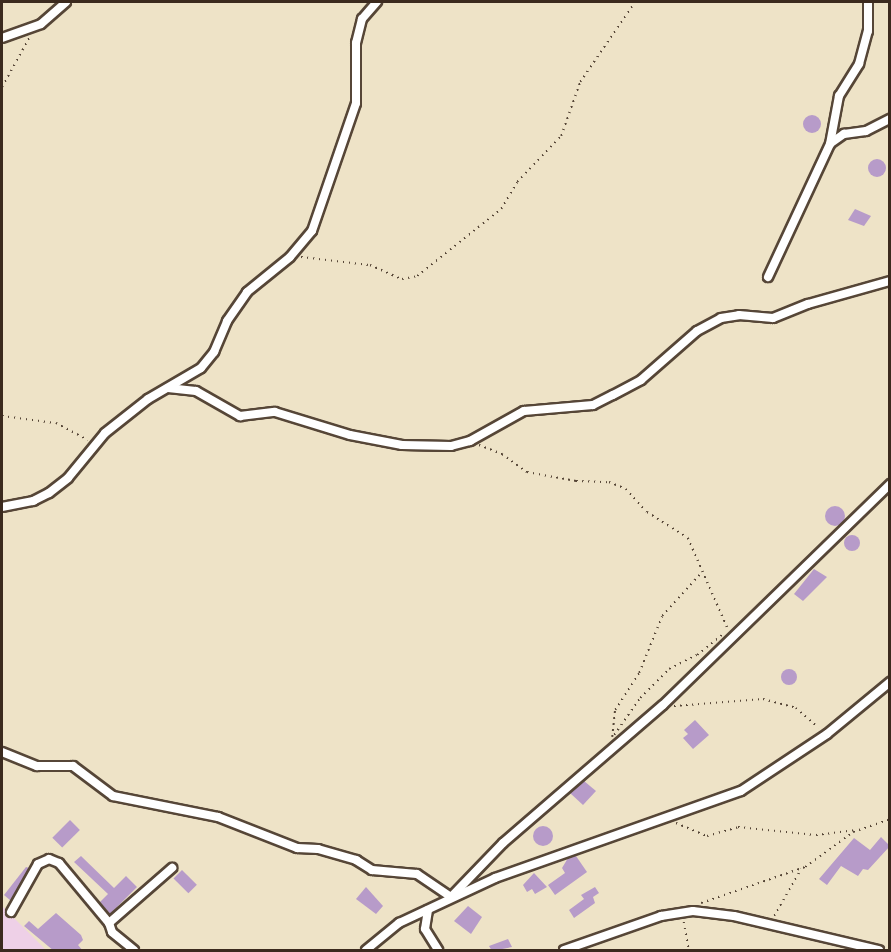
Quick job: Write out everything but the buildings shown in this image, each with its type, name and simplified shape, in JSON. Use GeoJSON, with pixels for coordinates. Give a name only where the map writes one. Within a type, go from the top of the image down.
{"type":"FeatureCollection","features":[{"type":"Feature","properties":{"kind":"street"},"geometry":{"type":"LineString","coordinates":[[2,38],[31,28],[66,2]]}},
{"type":"Feature","properties":{"kind":"street"},"geometry":{"type":"LineString","coordinates":[[2,507],[33,501],[49,493],[68,478],[105,433],[209,359],[240,300],[291,255],[312,231],[322,210],[325,190],[358,92],[356,43],[362,19],[377,2]]}},
{"type":"Feature","properties":{"kind":"street"},"geometry":{"type":"LineString","coordinates":[[768,277],[830,144],[834,108],[856,71],[864,47],[868,2]]}},
{"type":"Feature","properties":{"kind":"street"},"geometry":{"type":"LineString","coordinates":[[830,144],[844,134],[872,129],[890,119]]}},
{"type":"Feature","properties":{"kind":"street"},"geometry":{"type":"LineString","coordinates":[[168,388],[196,392],[237,415],[275,412],[350,435],[402,445],[451,446],[470,441],[524,411],[593,405],[624,390],[698,331],[721,318],[739,315],[774,318],[808,304],[890,281]]}},
{"type":"Feature","properties":{"kind":"street"},"geometry":{"type":"LineString","coordinates":[[451,897],[503,843],[612,752],[656,711],[890,484]]}},
{"type":"Feature","properties":{"kind":"street"},"geometry":{"type":"LineString","coordinates":[[366,951],[393,927],[451,897],[545,858],[741,791],[826,734],[890,682]]}},
{"type":"Feature","properties":{"kind":"street"},"geometry":{"type":"LineString","coordinates":[[2,752],[37,766],[73,766],[113,796],[218,818],[297,848],[318,849],[356,860],[374,870],[417,873],[451,897]]}},
{"type":"Feature","properties":{"kind":"street"},"geometry":{"type":"LineString","coordinates":[[11,912],[38,864],[50,859],[59,863],[109,923],[112,933],[134,951]]}},
{"type":"Feature","properties":{"kind":"street"},"geometry":{"type":"LineString","coordinates":[[109,923],[172,868]]}},
{"type":"Feature","properties":{"kind":"street"},"geometry":{"type":"LineString","coordinates":[[428,910],[425,929],[438,951]]}},
{"type":"Feature","properties":{"kind":"street"},"geometry":{"type":"LineString","coordinates":[[564,951],[679,912],[734,916],[879,951]]}},
{"type":"Feature","properties":{"kind":"path"},"geometry":{"type":"LineString","coordinates":[[291,255],[370,265],[402,279],[417,276],[501,209],[517,182],[561,136],[580,82],[635,2]]}},
{"type":"Feature","properties":{"kind":"path"},"geometry":{"type":"LineString","coordinates":[[2,87],[22,54],[31,28]]}},
{"type":"Feature","properties":{"kind":"path"},"geometry":{"type":"LineString","coordinates":[[2,416],[56,423],[82,440],[105,433]]}},
{"type":"Feature","properties":{"kind":"path"},"geometry":{"type":"LineString","coordinates":[[470,441],[502,454],[527,472],[623,487],[647,512],[685,534],[730,632],[669,669],[640,698],[612,737]]}},
{"type":"Feature","properties":{"kind":"path"},"geometry":{"type":"LineString","coordinates":[[612,752],[615,710],[636,679],[662,616],[702,572]]}},
{"type":"Feature","properties":{"kind":"path"},"geometry":{"type":"LineString","coordinates":[[656,711],[736,699],[763,699],[796,708],[826,734]]}},
{"type":"Feature","properties":{"kind":"path"},"geometry":{"type":"LineString","coordinates":[[664,819],[707,836],[738,827],[816,835],[858,829],[890,819]]}},
{"type":"Feature","properties":{"kind":"path"},"geometry":{"type":"LineString","coordinates":[[689,951],[686,925],[679,912],[722,894],[754,887],[802,868],[858,829]]}},
{"type":"Feature","properties":{"kind":"path"},"geometry":{"type":"LineString","coordinates":[[771,926],[802,868]]}},
{"type":"Feature","properties":{"kind":"shaded area"},"geometry":{"type":"Polygon","coordinates":[[[2,906],[46,950],[2,950],[2,906]]]}}]}
